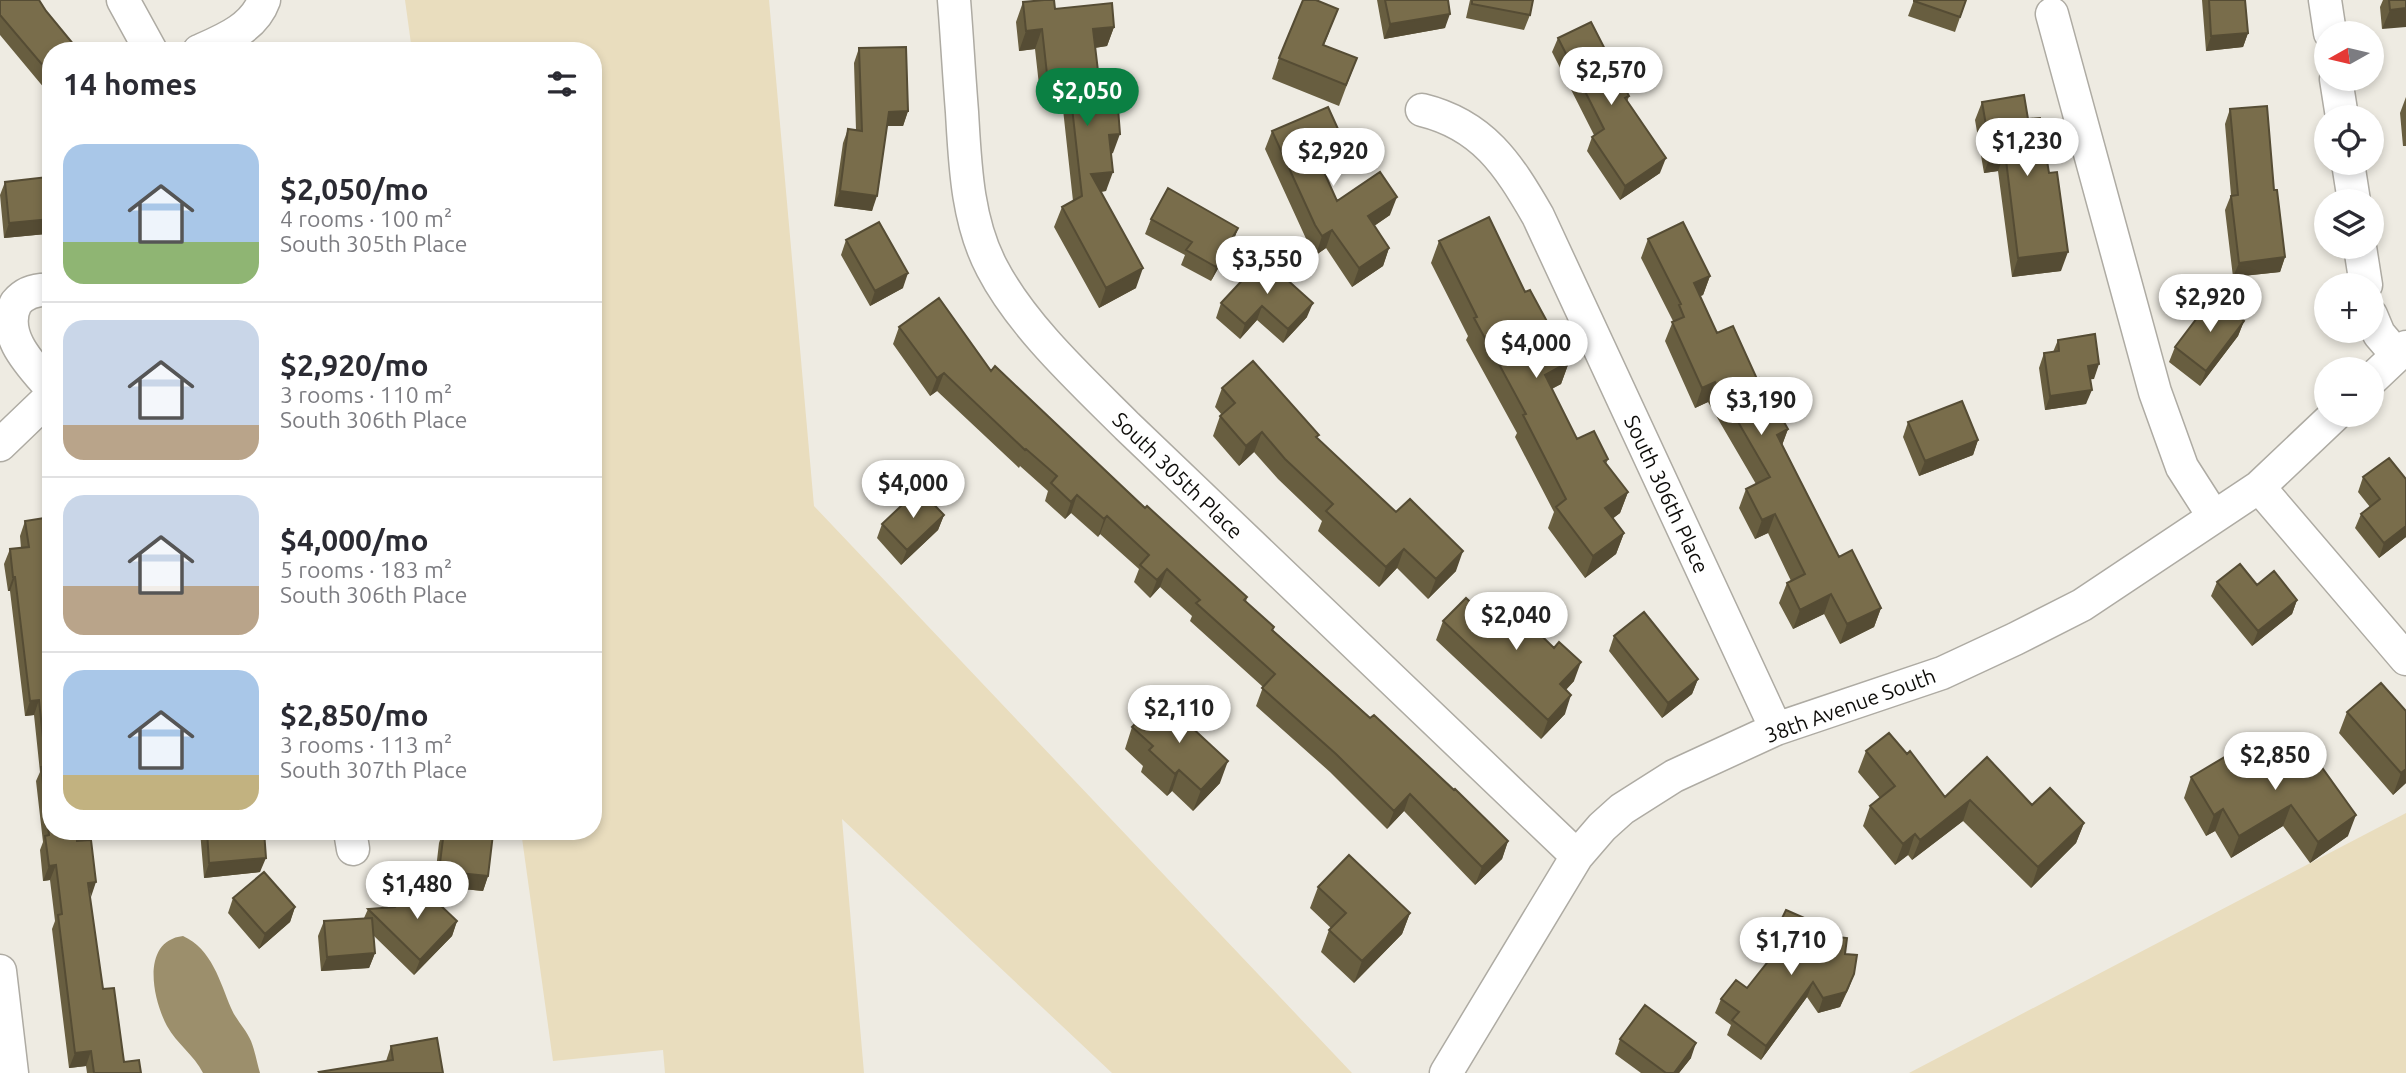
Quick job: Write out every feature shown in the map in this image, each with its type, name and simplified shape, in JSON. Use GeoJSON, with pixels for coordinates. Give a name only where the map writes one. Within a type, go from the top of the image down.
{"type":"FeatureCollection","features":[{"type":"Feature","properties":{"kind":"street"},"geometry":{"type":"LineString","coordinates":[[123,0],[145,42]]}},
{"type":"Feature","properties":{"kind":"street"},"geometry":{"type":"LineString","coordinates":[[218,42],[249,23],[264,0]]}},
{"type":"Feature","properties":{"kind":"street","name":"South 305th Place"},"geometry":{"type":"LineString","coordinates":[[954,0],[965,158],[973,216],[992,268],[1022,314],[1066,365],[1127,426],[1577,856]]}},
{"type":"Feature","properties":{"kind":"street"},"geometry":{"type":"LineString","coordinates":[[2325,0],[2328,21]]}},
{"type":"Feature","properties":{"kind":"street"},"geometry":{"type":"LineString","coordinates":[[2052,14],[2155,392],[2182,467],[2214,517]]}},
{"type":"Feature","properties":{"kind":"street","name":"South 306th Place"},"geometry":{"type":"LineString","coordinates":[[1422,110],[1447,117],[1478,136],[1508,167],[1538,216],[1776,729]]}},
{"type":"Feature","properties":{"kind":"street"},"geometry":{"type":"LineString","coordinates":[[42,289],[27,293],[18,300],[8,321],[13,344],[42,378]]}},
{"type":"Feature","properties":{"kind":"street"},"geometry":{"type":"LineString","coordinates":[[2384,338],[2402,351],[2384,368]]}},
{"type":"Feature","properties":{"kind":"street"},"geometry":{"type":"LineString","coordinates":[[8,437],[42,405]]}},
{"type":"Feature","properties":{"kind":"street","name":"38th Avenue South"},"geometry":{"type":"LineString","coordinates":[[1446,1073],[1577,856],[1602,827],[1644,793],[1707,760],[1776,729],[1942,673],[2082,605],[2259,487],[2322,427]]}},
{"type":"Feature","properties":{"kind":"street"},"geometry":{"type":"LineString","coordinates":[[2259,487],[2406,659]]}},
{"type":"Feature","properties":{"kind":"street"},"geometry":{"type":"LineString","coordinates":[[0,971],[12,1073]]}},
{"type":"Feature","properties":{"kind":"shaded area"},"geometry":{"type":"Polygon","coordinates":[[[405,0],[769,0],[814,506],[1352,1073],[1112,1073],[842,819],[864,1073],[665,1073],[663,1050],[553,1061],[522,840],[602,840],[602,42],[411,42],[405,0]]]}},
{"type":"Feature","properties":{"kind":"shaded area"},"geometry":{"type":"Polygon","coordinates":[[[2406,813],[2406,1073],[1909,1073],[2406,813]]]}},
{"type":"Feature","properties":{"kind":"shaded area"},"geometry":{"type":"Polygon","coordinates":[[[183,936],[201,949],[214,967],[233,1012],[251,1041],[260,1073],[203,1073],[167,1026],[154,987],[156,959],[161,948],[170,940],[183,936]]]}},
{"type":"Feature","properties":{"kind":"building"},"geometry":{"type":"Polygon","coordinates":[[[0,0],[39,0],[72,42],[42,42],[42,65],[0,15],[0,0]]]}},
{"type":"Feature","properties":{"kind":"building"},"geometry":{"type":"Polygon","coordinates":[[[1054,0],[1055,9],[1112,3],[1114,27],[1093,29],[1101,96],[1110,95],[1111,108],[1118,108],[1120,134],[1109,135],[1113,172],[1091,174],[1143,268],[1106,288],[1062,207],[1082,196],[1068,72],[1047,74],[1042,29],[1026,31],[1023,2],[1054,0]]]}},
{"type":"Feature","properties":{"kind":"building"},"geometry":{"type":"Polygon","coordinates":[[[1303,0],[1316,0],[1338,9],[1323,45],[1357,58],[1346,85],[1279,58],[1303,0]]]}},
{"type":"Feature","properties":{"kind":"building"},"geometry":{"type":"Polygon","coordinates":[[[1385,0],[1448,0],[1450,14],[1390,24],[1385,0]]]}},
{"type":"Feature","properties":{"kind":"building"},"geometry":{"type":"Polygon","coordinates":[[[1472,0],[1533,0],[1530,15],[1472,4],[1472,0]]]}},
{"type":"Feature","properties":{"kind":"building"},"geometry":{"type":"Polygon","coordinates":[[[1914,0],[1966,0],[1960,17],[1914,0]]]}},
{"type":"Feature","properties":{"kind":"building"},"geometry":{"type":"Polygon","coordinates":[[[2209,0],[2245,0],[2248,33],[2211,36],[2209,0]]]}},
{"type":"Feature","properties":{"kind":"building"},"geometry":{"type":"Polygon","coordinates":[[[2389,0],[2406,0],[2406,8],[2390,10],[2389,0]]]}},
{"type":"Feature","properties":{"kind":"building"},"geometry":{"type":"Polygon","coordinates":[[[1591,22],[1629,96],[1625,98],[1666,158],[1625,186],[1592,137],[1604,129],[1558,38],[1591,22]]]}},
{"type":"Feature","properties":{"kind":"building"},"geometry":{"type":"Polygon","coordinates":[[[906,47],[908,111],[889,112],[877,196],[840,191],[848,129],[862,131],[859,48],[906,47]]]}},
{"type":"Feature","properties":{"kind":"building"},"geometry":{"type":"Polygon","coordinates":[[[2024,95],[2028,119],[2040,118],[2049,173],[2057,172],[2068,252],[2018,258],[2005,152],[1991,154],[1982,102],[2024,95]]]}},
{"type":"Feature","properties":{"kind":"building"},"geometry":{"type":"Polygon","coordinates":[[[2267,106],[2274,190],[2277,190],[2285,257],[2239,263],[2231,196],[2238,195],[2230,109],[2267,106]]]}},
{"type":"Feature","properties":{"kind":"building"},"geometry":{"type":"Polygon","coordinates":[[[1328,107],[1343,140],[1315,152],[1337,201],[1380,172],[1397,197],[1368,216],[1389,248],[1359,268],[1332,230],[1322,236],[1315,225],[1272,131],[1328,107]]]}},
{"type":"Feature","properties":{"kind":"building"},"geometry":{"type":"Polygon","coordinates":[[[42,178],[42,220],[9,223],[5,182],[42,178]]]}},
{"type":"Feature","properties":{"kind":"building"},"geometry":{"type":"Polygon","coordinates":[[[1168,188],[1238,228],[1216,267],[1186,250],[1192,242],[1151,219],[1168,188]]]}},
{"type":"Feature","properties":{"kind":"building"},"geometry":{"type":"Polygon","coordinates":[[[1489,217],[1525,292],[1530,290],[1569,362],[1545,375],[1577,439],[1594,431],[1608,459],[1604,461],[1628,492],[1605,508],[1624,533],[1593,556],[1556,507],[1566,499],[1523,415],[1526,414],[1474,318],[1477,317],[1439,241],[1489,217]]]}},
{"type":"Feature","properties":{"kind":"building"},"geometry":{"type":"Polygon","coordinates":[[[879,222],[908,273],[875,291],[846,240],[879,222]]]}},
{"type":"Feature","properties":{"kind":"building"},"geometry":{"type":"Polygon","coordinates":[[[1683,222],[1710,276],[1694,283],[1717,333],[1733,326],[1757,379],[1759,378],[1788,429],[1777,435],[1839,557],[1852,550],[1881,608],[1847,624],[1831,594],[1800,610],[1787,583],[1805,574],[1775,514],[1762,520],[1746,489],[1770,477],[1715,382],[1702,388],[1672,322],[1684,317],[1679,305],[1681,304],[1648,239],[1683,222]]]}},
{"type":"Feature","properties":{"kind":"building"},"geometry":{"type":"Polygon","coordinates":[[[1263,258],[1313,303],[1288,329],[1262,306],[1245,324],[1221,303],[1263,258]]]}},
{"type":"Feature","properties":{"kind":"building"},"geometry":{"type":"Polygon","coordinates":[[[2213,297],[2244,321],[2206,371],[2175,347],[2213,297]]]}},
{"type":"Feature","properties":{"kind":"building"},"geometry":{"type":"Polygon","coordinates":[[[939,298],[991,371],[995,366],[1145,508],[1147,506],[1247,597],[1244,600],[1274,627],[1272,630],[1370,718],[1374,715],[1508,841],[1482,867],[1410,794],[1394,811],[1336,754],[1262,688],[1275,674],[1196,603],[1200,600],[1167,569],[1157,580],[1140,565],[1149,555],[1107,516],[1104,519],[1077,495],[1071,502],[1051,483],[1057,476],[1025,450],[944,373],[937,378],[899,327],[939,298]]]}},
{"type":"Feature","properties":{"kind":"building"},"geometry":{"type":"Polygon","coordinates":[[[2095,334],[2099,364],[2088,366],[2092,390],[2050,396],[2044,353],[2059,351],[2058,340],[2095,334]]]}},
{"type":"Feature","properties":{"kind":"building"},"geometry":{"type":"Polygon","coordinates":[[[1253,361],[1319,435],[1316,437],[1396,512],[1410,499],[1463,551],[1436,579],[1404,549],[1386,567],[1326,511],[1333,504],[1285,459],[1262,432],[1246,446],[1220,416],[1235,403],[1222,388],[1253,361]]]}},
{"type":"Feature","properties":{"kind":"building"},"geometry":{"type":"Polygon","coordinates":[[[1962,401],[1978,440],[1925,461],[1908,422],[1962,401]]]}},
{"type":"Feature","properties":{"kind":"building"},"geometry":{"type":"Polygon","coordinates":[[[2389,458],[2406,479],[2406,526],[2384,543],[2361,514],[2380,499],[2363,477],[2389,458]]]}},
{"type":"Feature","properties":{"kind":"building"},"geometry":{"type":"Polygon","coordinates":[[[919,489],[944,515],[907,550],[882,524],[919,489]]]}},
{"type":"Feature","properties":{"kind":"building"},"geometry":{"type":"Polygon","coordinates":[[[42,518],[42,728],[39,700],[30,701],[10,549],[29,547],[25,521],[42,518]]]}},
{"type":"Feature","properties":{"kind":"building"},"geometry":{"type":"Polygon","coordinates":[[[2240,564],[2257,585],[2274,571],[2297,600],[2258,631],[2217,582],[2240,564]]]}},
{"type":"Feature","properties":{"kind":"building"},"geometry":{"type":"Polygon","coordinates":[[[1500,595],[1554,648],[1559,642],[1581,662],[1560,684],[1571,695],[1548,720],[1443,621],[1466,598],[1482,613],[1500,595]]]}},
{"type":"Feature","properties":{"kind":"building"},"geometry":{"type":"Polygon","coordinates":[[[1644,612],[1698,679],[1668,703],[1614,636],[1644,612]]]}},
{"type":"Feature","properties":{"kind":"building"},"geometry":{"type":"Polygon","coordinates":[[[2381,683],[2406,711],[2406,769],[2401,773],[2347,712],[2381,683]]]}},
{"type":"Feature","properties":{"kind":"building"},"geometry":{"type":"Polygon","coordinates":[[[1160,698],[1228,761],[1201,790],[1179,770],[1175,774],[1149,750],[1153,746],[1132,727],[1160,698]]]}},
{"type":"Feature","properties":{"kind":"building"},"geometry":{"type":"Polygon","coordinates":[[[1889,733],[1907,754],[1910,751],[1945,797],[1987,757],[2032,805],[2050,788],[2084,823],[2038,867],[1970,800],[1920,840],[1915,834],[1903,844],[1870,806],[1895,786],[1866,751],[1889,733]]]}},
{"type":"Feature","properties":{"kind":"building"},"geometry":{"type":"Polygon","coordinates":[[[2303,741],[2356,815],[2318,842],[2291,805],[2239,836],[2223,809],[2214,815],[2191,777],[2238,749],[2254,776],[2303,741]]]}},
{"type":"Feature","properties":{"kind":"building"},"geometry":{"type":"Polygon","coordinates":[[[46,840],[91,840],[96,882],[88,883],[103,989],[114,988],[124,1062],[139,1060],[141,1073],[94,1073],[91,1051],[75,1053],[58,915],[62,914],[56,865],[49,866],[46,840]]]}},
{"type":"Feature","properties":{"kind":"building"},"geometry":{"type":"Polygon","coordinates":[[[208,840],[265,840],[266,858],[209,863],[208,840]]]}},
{"type":"Feature","properties":{"kind":"building"},"geometry":{"type":"Polygon","coordinates":[[[443,840],[492,840],[488,876],[439,871],[443,840]]]}},
{"type":"Feature","properties":{"kind":"building"},"geometry":{"type":"Polygon","coordinates":[[[1349,855],[1410,913],[1362,961],[1329,930],[1346,913],[1318,887],[1349,855]]]}},
{"type":"Feature","properties":{"kind":"building"},"geometry":{"type":"Polygon","coordinates":[[[264,872],[295,907],[265,934],[233,898],[264,872]]]}},
{"type":"Feature","properties":{"kind":"building"},"geometry":{"type":"Polygon","coordinates":[[[418,884],[457,921],[420,960],[368,909],[395,907],[418,884]]]}},
{"type":"Feature","properties":{"kind":"building"},"geometry":{"type":"Polygon","coordinates":[[[1786,910],[1816,923],[1814,934],[1847,938],[1845,954],[1857,955],[1854,974],[1846,992],[1823,998],[1813,982],[1766,1046],[1732,1020],[1739,1012],[1721,999],[1736,980],[1747,988],[1785,940],[1774,935],[1786,910]]]}},
{"type":"Feature","properties":{"kind":"building"},"geometry":{"type":"Polygon","coordinates":[[[372,918],[375,953],[327,957],[324,921],[372,918]]]}},
{"type":"Feature","properties":{"kind":"building"},"geometry":{"type":"Polygon","coordinates":[[[1645,1005],[1696,1043],[1674,1073],[1666,1073],[1620,1039],[1645,1005]]]}},
{"type":"Feature","properties":{"kind":"building"},"geometry":{"type":"Polygon","coordinates":[[[437,1038],[443,1073],[319,1072],[393,1060],[391,1046],[437,1038]]]}}]}
